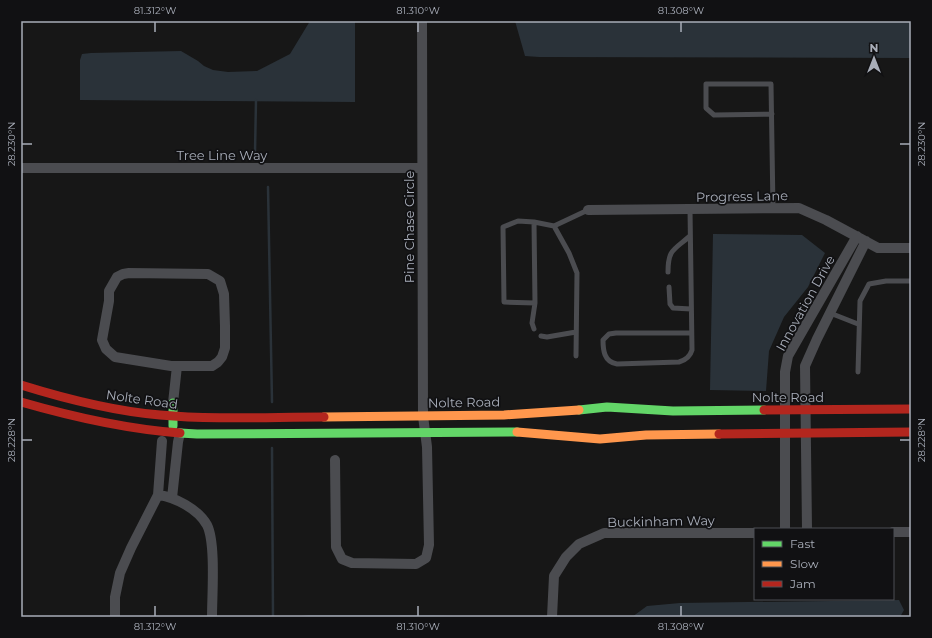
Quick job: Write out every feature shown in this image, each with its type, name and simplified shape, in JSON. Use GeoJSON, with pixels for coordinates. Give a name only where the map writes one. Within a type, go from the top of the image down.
{"type":"FeatureCollection","features":[{"type":"Feature","properties":{"kind":"street","name":"Pine Chase Circle"},"geometry":{"type":"LineString","coordinates":[[335,460],[336,547],[342,559],[352,563],[416,564],[426,558],[429,545],[425,432],[423,416],[422,21]]}},
{"type":"Feature","properties":{"kind":"street","name":"Tree Line Way"},"geometry":{"type":"LineString","coordinates":[[21,168],[422,168]]}},
{"type":"Feature","properties":{"kind":"street","name":"Progress Lane"},"geometry":{"type":"LineString","coordinates":[[588,210],[799,208],[826,220],[878,248],[911,248]]}},
{"type":"Feature","properties":{"kind":"street","name":"Innovation Drive"},"geometry":{"type":"LineString","coordinates":[[785,528],[785,372],[788,356],[857,236]]}},
{"type":"Feature","properties":{"kind":"street","name":"Innovation Drive"},"geometry":{"type":"LineString","coordinates":[[807,528],[805,366],[866,242]]}},
{"type":"Feature","properties":{"kind":"street"},"geometry":{"type":"LineString","coordinates":[[129,273],[208,274],[220,281],[224,294],[225,326],[225,348],[222,357],[212,366],[174,366],[115,357],[106,349],[102,340],[109,301],[109,291],[117,277],[129,273]]}},
{"type":"Feature","properties":{"kind":"street"},"geometry":{"type":"LineString","coordinates":[[115,617],[115,597],[120,573],[131,548],[166,497],[175,434],[171,402],[174,366]]}},
{"type":"Feature","properties":{"kind":"street","name":"Nolte Road"},"geometry":{"type":"LineString","coordinates":[[21,385],[86,404],[172,417],[248,418],[504,415],[561,412],[607,407],[674,411],[911,409]]}},
{"type":"Feature","properties":{"kind":"street"},"geometry":{"type":"LineString","coordinates":[[21,402],[62,415],[163,437],[175,434],[512,432],[600,439],[646,434],[911,432]]}},
{"type":"Feature","properties":{"kind":"street"},"geometry":{"type":"LineString","coordinates":[[156,415],[165,409],[171,402]]}},
{"type":"Feature","properties":{"kind":"street"},"geometry":{"type":"LineString","coordinates":[[94,421],[105,418],[153,425],[170,422],[172,417]]}},
{"type":"Feature","properties":{"kind":"street"},"geometry":{"type":"LineString","coordinates":[[175,434],[182,424],[238,425],[248,418]]}},
{"type":"Feature","properties":{"kind":"street"},"geometry":{"type":"LineString","coordinates":[[163,437],[166,497]]}},
{"type":"Feature","properties":{"kind":"street"},"geometry":{"type":"LineString","coordinates":[[166,497],[194,510],[207,525],[212,545],[212,617]]}},
{"type":"Feature","properties":{"kind":"street"},"geometry":{"type":"LineString","coordinates":[[894,532],[911,532]]}},
{"type":"Feature","properties":{"kind":"street","name":"Buckinham Way"},"geometry":{"type":"LineString","coordinates":[[552,617],[554,576],[566,557],[579,544],[604,533],[754,533]]}},
{"type":"Feature","properties":{"kind":"lane"},"geometry":{"type":"LineString","coordinates":[[772,114],[714,115],[706,108],[706,84],[771,84],[772,114],[773,208]]}},
{"type":"Feature","properties":{"kind":"lane"},"geometry":{"type":"LineString","coordinates":[[690,209],[691,309],[691,333],[691,354],[687,359],[679,362],[617,364],[610,362],[604,355],[604,340],[609,334],[691,333]]}},
{"type":"Feature","properties":{"kind":"lane"},"geometry":{"type":"LineString","coordinates":[[535,303],[504,302],[503,227],[518,221],[534,222],[554,226],[588,210]]}},
{"type":"Feature","properties":{"kind":"lane"},"geometry":{"type":"LineString","coordinates":[[534,222],[535,303],[532,323],[534,329]]}},
{"type":"Feature","properties":{"kind":"lane"},"geometry":{"type":"LineString","coordinates":[[554,226],[577,273],[576,356]]}},
{"type":"Feature","properties":{"kind":"lane"},"geometry":{"type":"LineString","coordinates":[[668,272],[668,260],[673,250],[690,236]]}},
{"type":"Feature","properties":{"kind":"lane"},"geometry":{"type":"LineString","coordinates":[[858,372],[858,324],[860,301],[869,284],[911,281]]}},
{"type":"Feature","properties":{"kind":"lane"},"geometry":{"type":"LineString","coordinates":[[669,287],[670,302],[673,308],[691,309]]}},
{"type":"Feature","properties":{"kind":"lane"},"geometry":{"type":"LineString","coordinates":[[830,313],[858,324]]}},
{"type":"Feature","properties":{"kind":"lane"},"geometry":{"type":"LineString","coordinates":[[541,336],[547,337],[576,332]]}},
{"type":"Feature","properties":{"kind":"shaded area"},"geometry":{"type":"Polygon","coordinates":[[[310,21],[355,21],[355,102],[80,100],[80,60],[82,54],[181,51],[213,70],[228,72],[257,71],[290,54],[310,21]]]}},
{"type":"Feature","properties":{"kind":"shaded area"},"geometry":{"type":"Polygon","coordinates":[[[515,21],[911,21],[911,58],[525,56],[515,21]]]}},
{"type":"Feature","properties":{"kind":"shaded area"},"geometry":{"type":"Polygon","coordinates":[[[713,234],[802,235],[825,253],[808,287],[784,317],[769,351],[766,391],[710,390],[713,234]]]}},
{"type":"Feature","properties":{"kind":"shaded area"},"geometry":{"type":"Polygon","coordinates":[[[899,600],[904,610],[900,617],[632,617],[647,606],[680,603],[899,600]]]}},
{"type":"Feature","properties":{"kind":"shaded area"},"geometry":{"type":"Polygon","coordinates":[[[308,615],[434,615],[473,617],[296,617],[308,615]]]}},
{"type":"Feature","properties":{"kind":"waterway"},"geometry":{"type":"LineString","coordinates":[[255,152],[256,100]]}},
{"type":"Feature","properties":{"kind":"waterway"},"geometry":{"type":"LineString","coordinates":[[268,187],[272,402]]}},
{"type":"Feature","properties":{"kind":"waterway"},"geometry":{"type":"LineString","coordinates":[[272,448],[273,617]]}},
{"type":"Feature","properties":{"kind":"traffic: fast"},"geometry":{"type":"LineString","coordinates":[[173,403],[173,426]]}},
{"type":"Feature","properties":{"kind":"traffic: fast"},"geometry":{"type":"LineString","coordinates":[[579,410],[607,407],[673,411],[764,410]]}},
{"type":"Feature","properties":{"kind":"traffic: fast"},"geometry":{"type":"LineString","coordinates":[[180,433],[517,432]]}},
{"type":"Feature","properties":{"kind":"traffic: slow"},"geometry":{"type":"LineString","coordinates":[[324,417],[504,415],[579,410]]}},
{"type":"Feature","properties":{"kind":"traffic: slow"},"geometry":{"type":"LineString","coordinates":[[517,432],[600,439],[646,435],[719,434]]}},
{"type":"Feature","properties":{"kind":"traffic: jam"},"geometry":{"type":"LineString","coordinates":[[21,385],[89,404],[142,413],[180,417],[324,417]]}},
{"type":"Feature","properties":{"kind":"traffic: jam"},"geometry":{"type":"LineString","coordinates":[[21,402],[100,422],[140,429],[180,433]]}},
{"type":"Feature","properties":{"kind":"traffic: jam"},"geometry":{"type":"LineString","coordinates":[[764,410],[911,409]]}},
{"type":"Feature","properties":{"kind":"traffic: jam"},"geometry":{"type":"LineString","coordinates":[[719,434],[911,432]]}}]}
